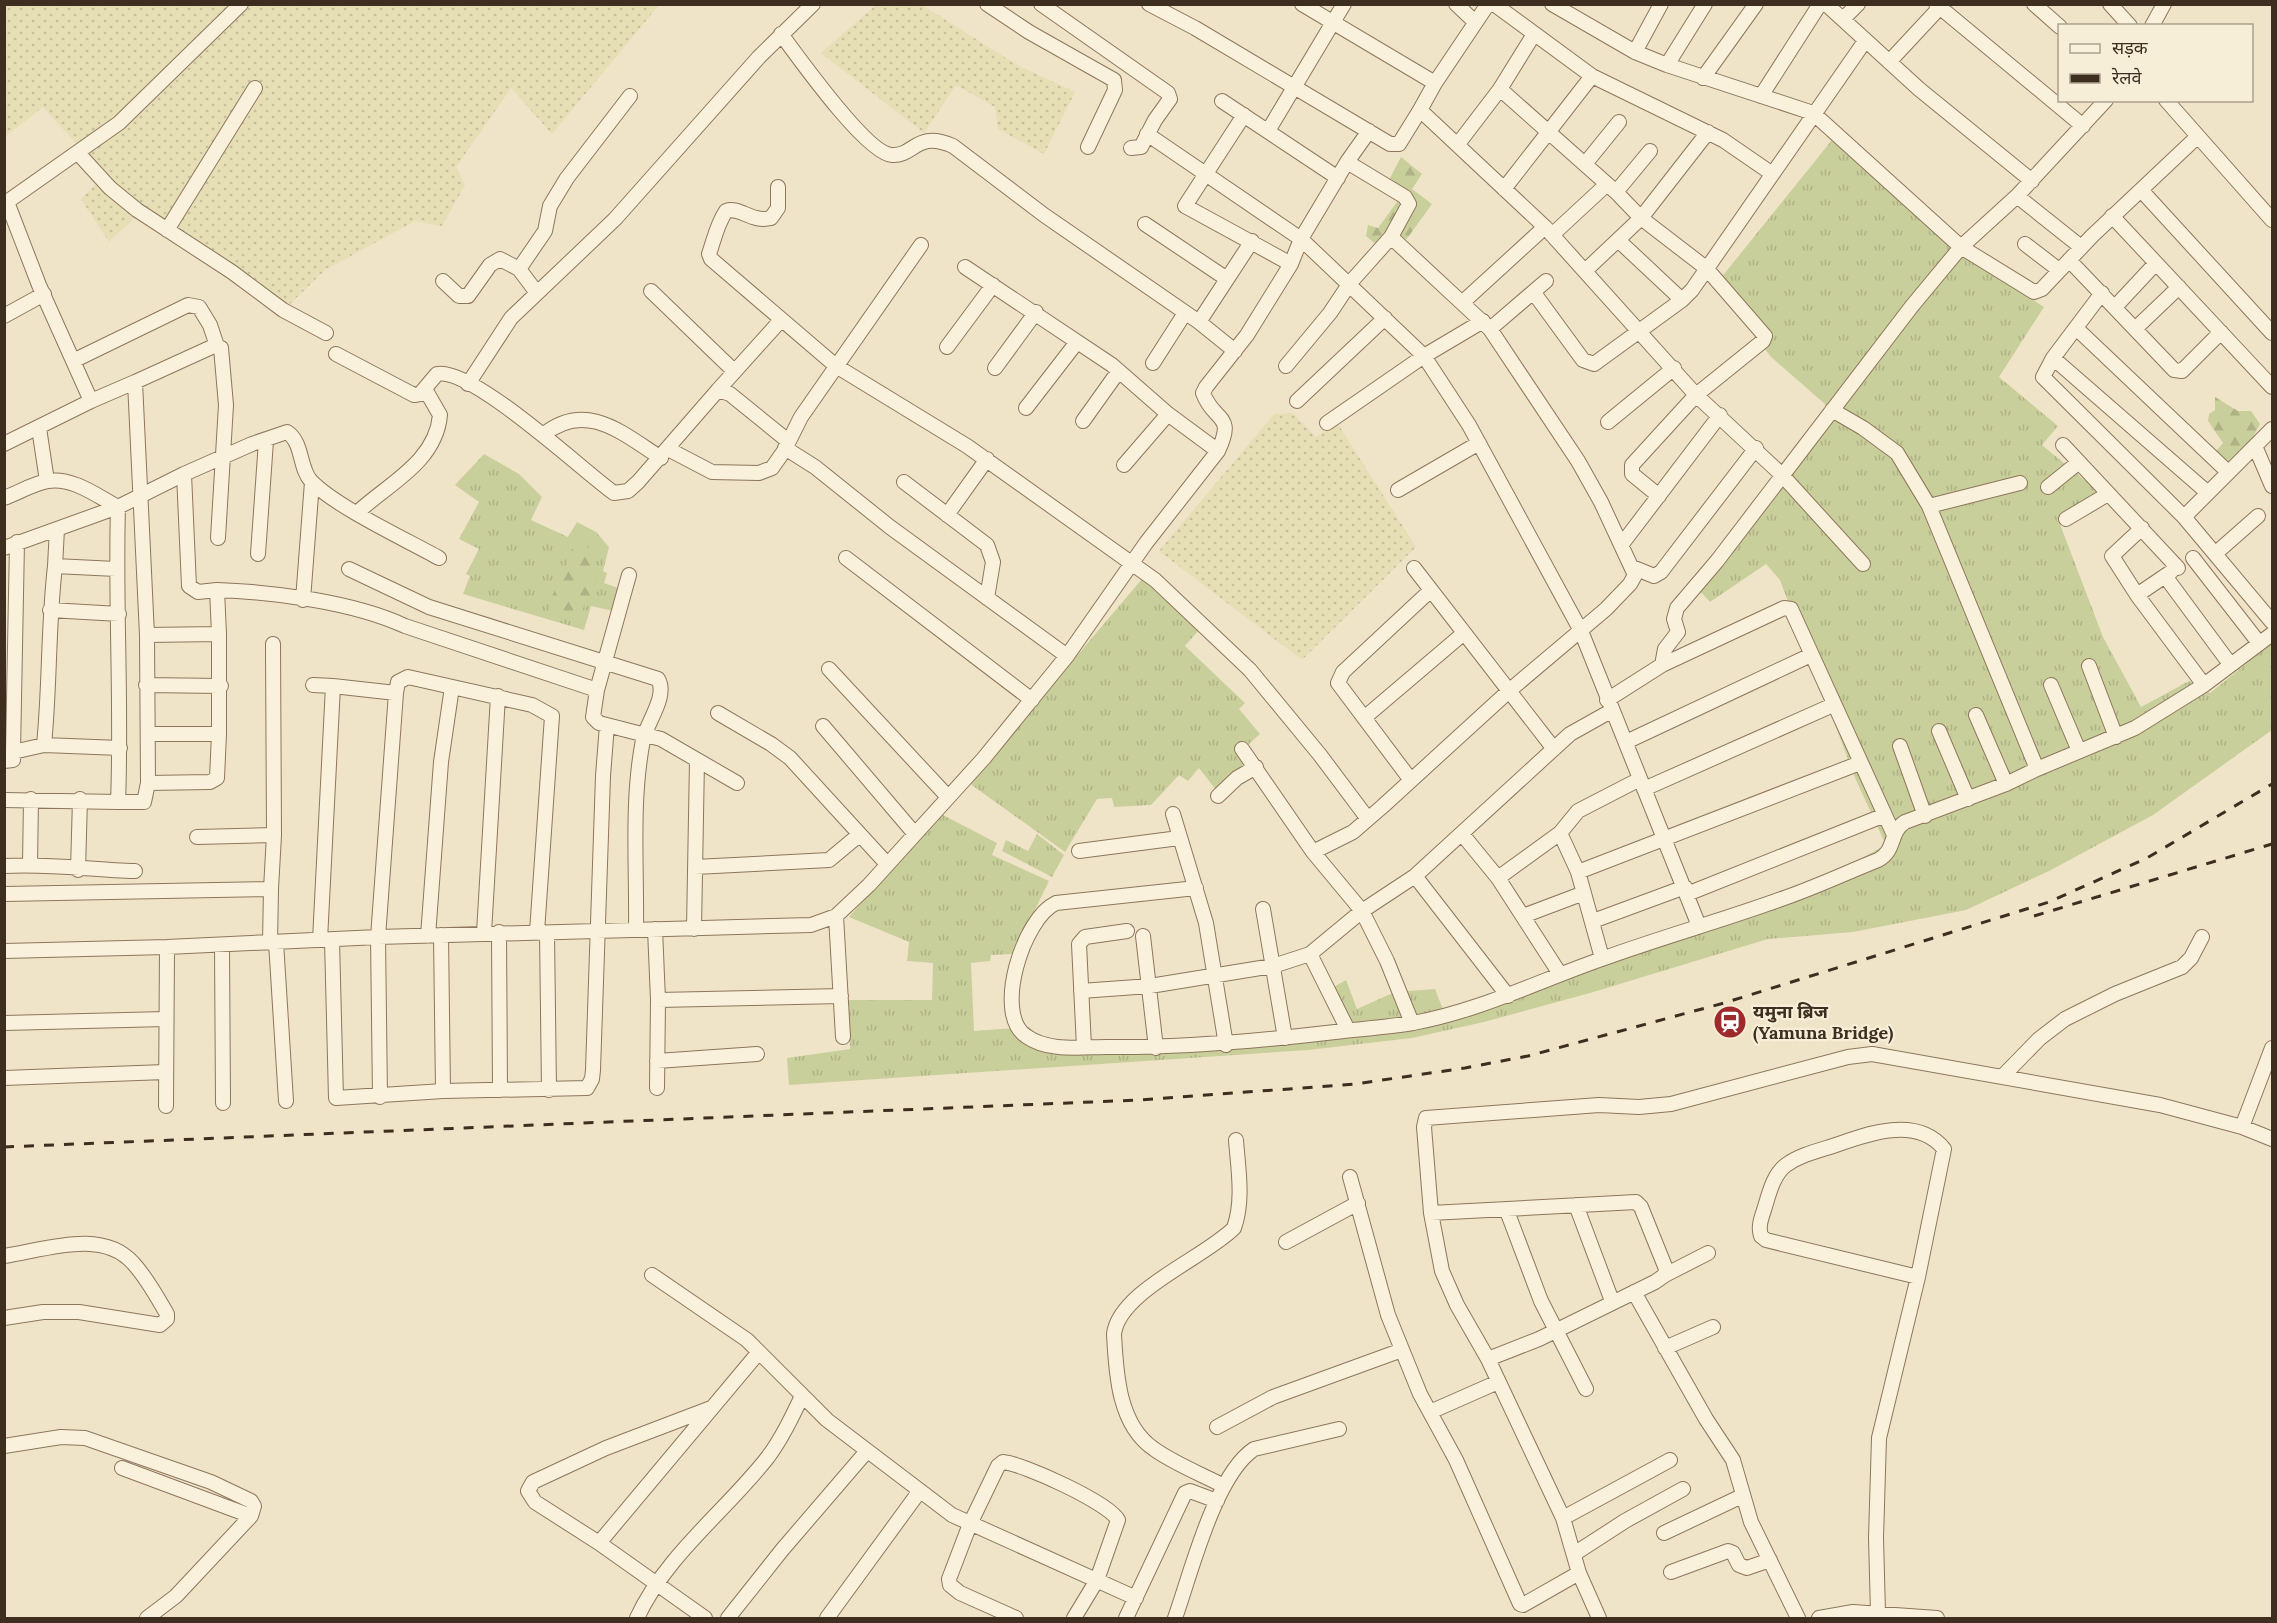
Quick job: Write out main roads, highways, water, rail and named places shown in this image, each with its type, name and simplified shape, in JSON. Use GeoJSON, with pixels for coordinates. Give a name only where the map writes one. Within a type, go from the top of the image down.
{"type":"FeatureCollection","features":[{"type":"Feature","properties":{"kind":"railway"},"geometry":{"type":"LineString","coordinates":[[4,1147],[1140,1100],[1355,1084],[1465,1068],[1528,1056],[1724,1003],[2049,902],[2147,858],[2272,784]]}},
{"type":"Feature","properties":{"kind":"railway"},"geometry":{"type":"LineString","coordinates":[[2034,916],[2272,844]]}},
{"type":"Feature","properties":{"kind":"place","name":"यमुना ब्रिज (Yamuna Bridge)"},"geometry":{"type":"Point","coordinates":[1730,1022]}}]}
